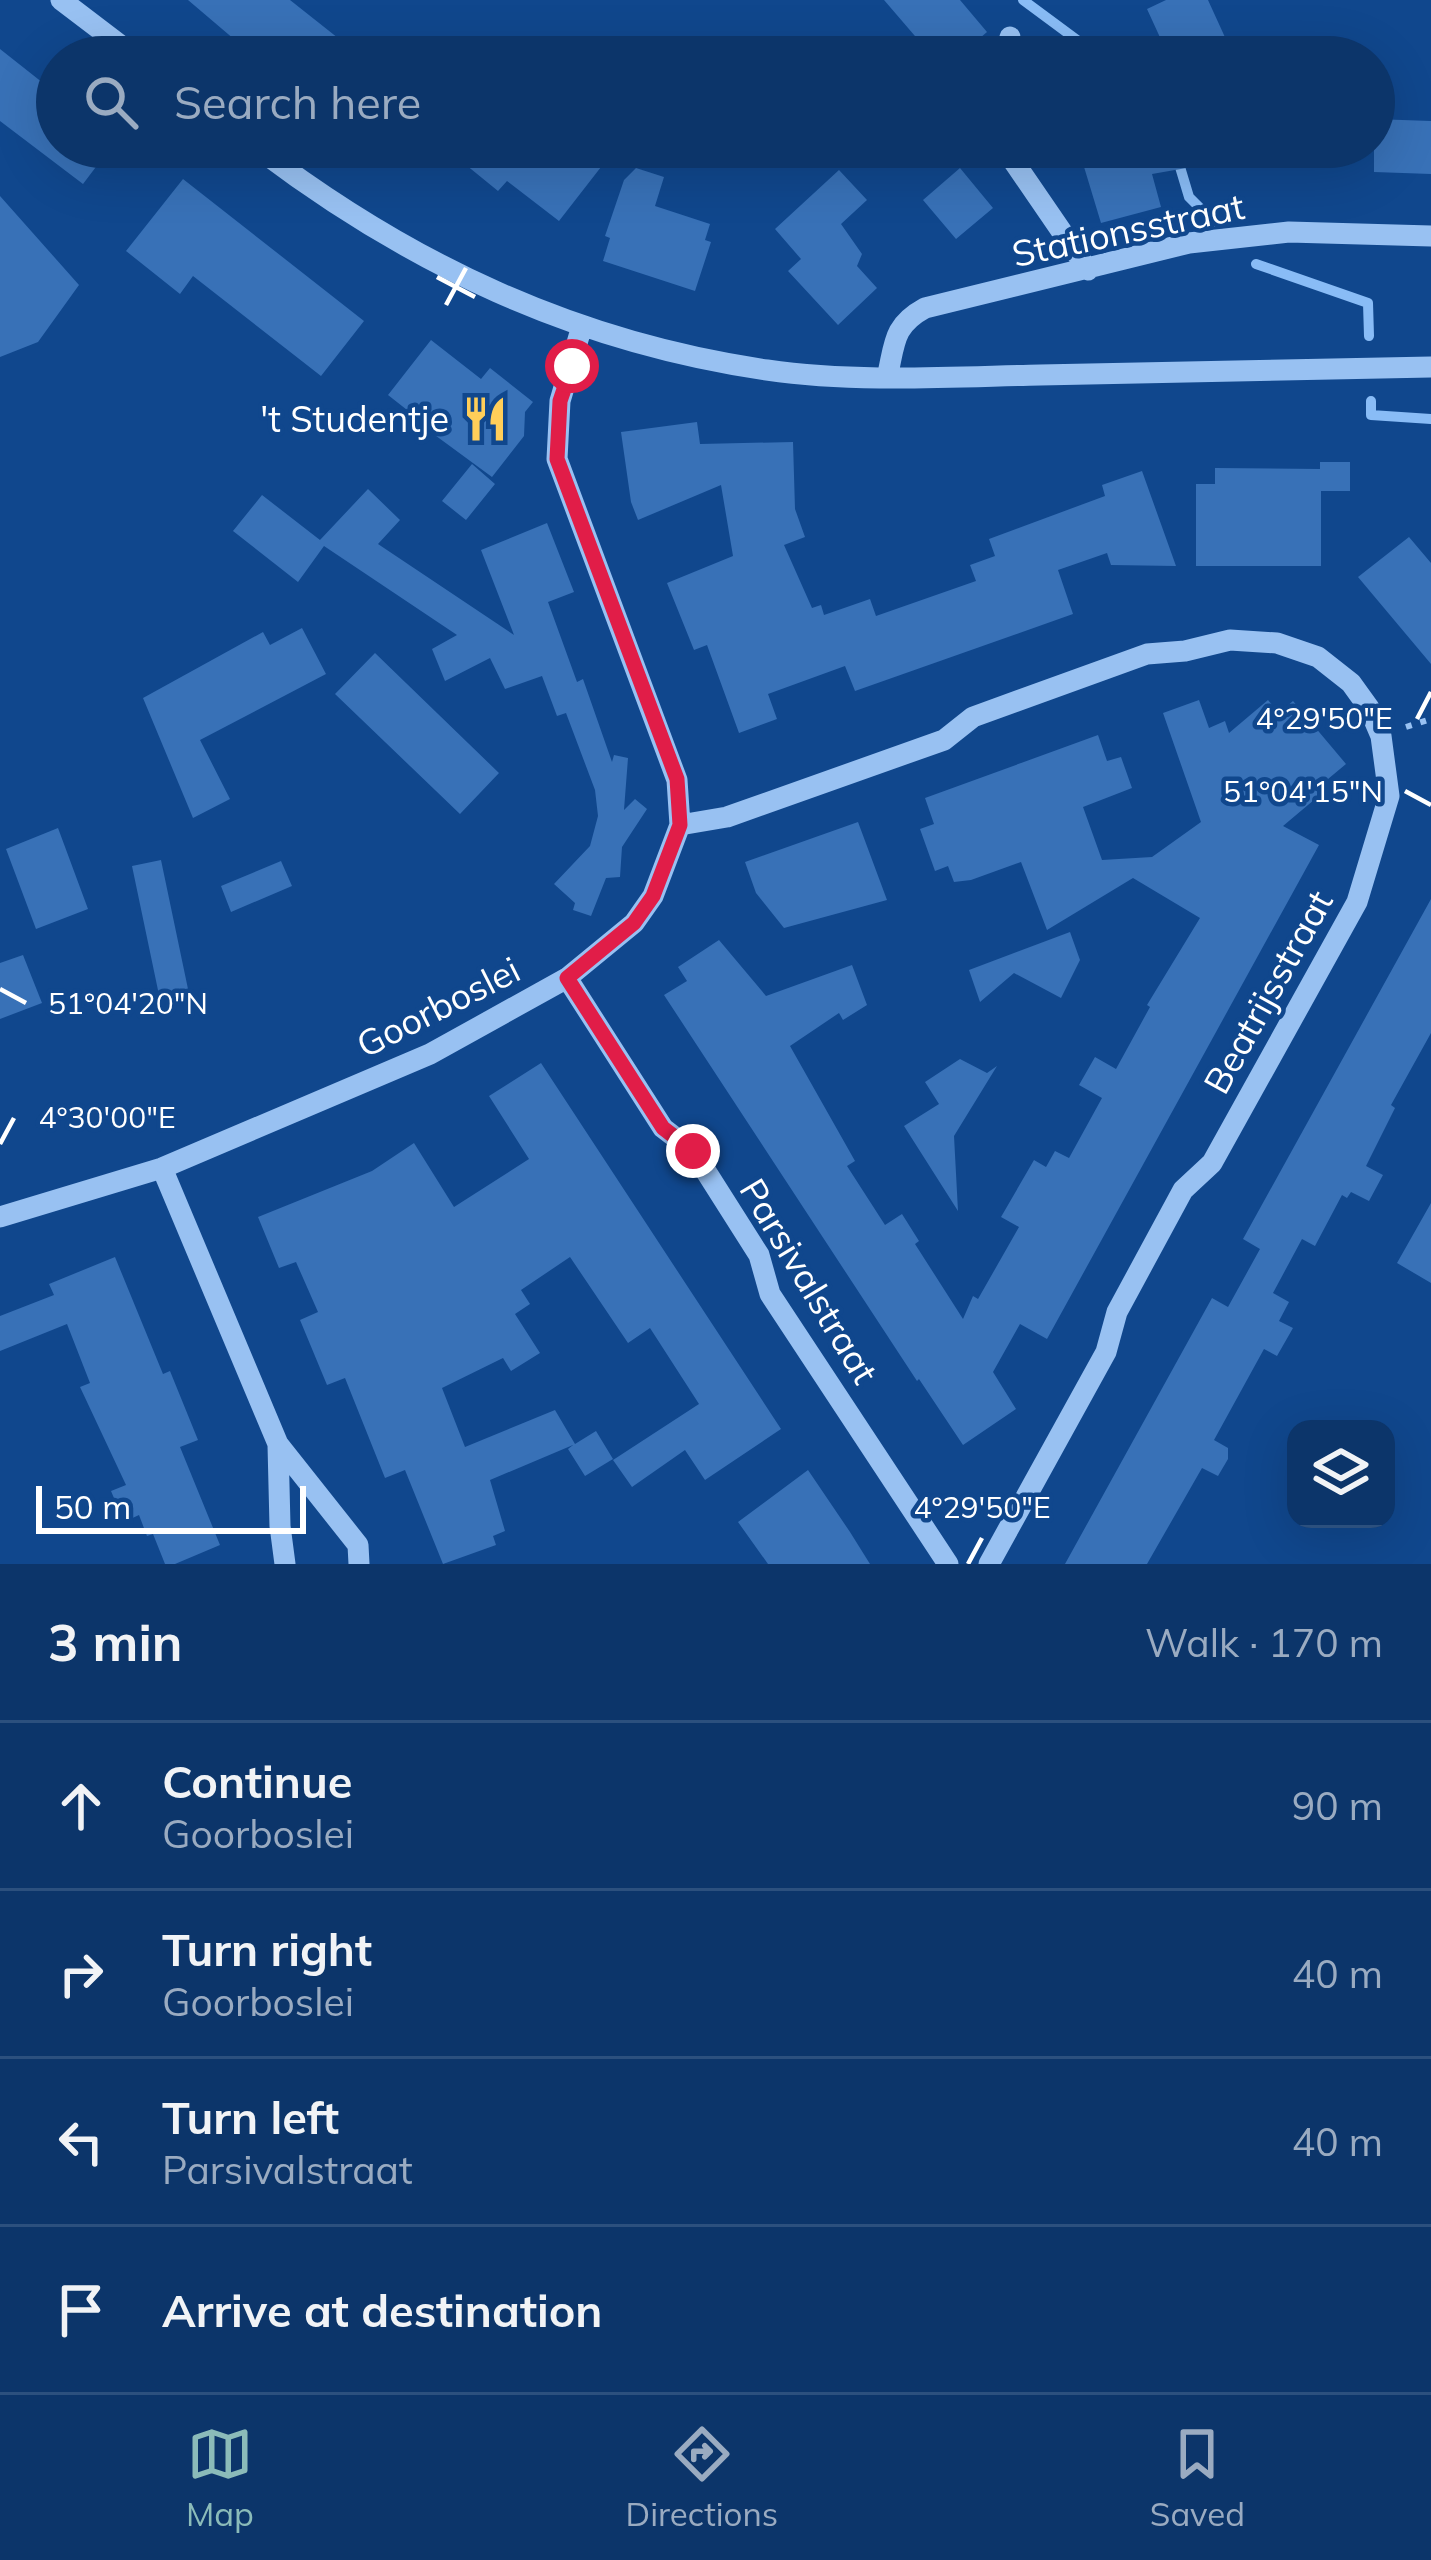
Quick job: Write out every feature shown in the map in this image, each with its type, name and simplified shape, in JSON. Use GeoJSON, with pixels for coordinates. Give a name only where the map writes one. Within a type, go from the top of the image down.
{"type":"FeatureCollection","features":[{"type":"Feature","properties":{"kind":"street"},"geometry":{"type":"LineString","coordinates":[[61,0],[108,36]]}},
{"type":"Feature","properties":{"kind":"street"},"geometry":{"type":"LineString","coordinates":[[286,168],[430,262],[582,326],[768,370],[887,378],[1431,367]]}},
{"type":"Feature","properties":{"kind":"street"},"geometry":{"type":"LineString","coordinates":[[1018,168],[1088,270]]}},
{"type":"Feature","properties":{"kind":"street","name":"Stationsstraat"},"geometry":{"type":"LineString","coordinates":[[887,378],[898,330],[905,319],[925,308],[1189,243],[1289,232],[1431,236]]}},
{"type":"Feature","properties":{"kind":"street","name":"Goorboslei"},"geometry":{"type":"LineString","coordinates":[[0,1217],[162,1168],[430,1054],[567,978],[634,923],[653,896],[680,825],[677,779],[557,459],[560,401],[582,326]]}},
{"type":"Feature","properties":{"kind":"street","name":"Beatrijsstraat"},"geometry":{"type":"LineString","coordinates":[[680,825],[727,817],[944,740],[973,717],[1147,654],[1230,640],[1276,643],[1318,658],[1351,683],[1377,725],[1389,773],[1389,796],[1357,902],[1212,1163],[1183,1190],[1117,1312],[1106,1352],[988,1564]]}},
{"type":"Feature","properties":{"kind":"street","name":"Parsivalstraat"},"geometry":{"type":"LineString","coordinates":[[567,978],[663,1128],[693,1151],[759,1256],[770,1294],[948,1564]]}},
{"type":"Feature","properties":{"kind":"street"},"geometry":{"type":"LineString","coordinates":[[162,1168],[278,1444],[358,1545],[359,1564]]}},
{"type":"Feature","properties":{"kind":"street"},"geometry":{"type":"LineString","coordinates":[[278,1444],[285,1564]]}},
{"type":"Feature","properties":{"kind":"building"},"geometry":{"type":"Polygon","coordinates":[[[188,0],[290,0],[335,36],[230,36],[188,0]]]}},
{"type":"Feature","properties":{"kind":"building"},"geometry":{"type":"Polygon","coordinates":[[[884,0],[960,0],[987,32],[982,36],[915,36],[884,0]]]}},
{"type":"Feature","properties":{"kind":"building"},"geometry":{"type":"Polygon","coordinates":[[[1166,0],[1208,0],[1224,36],[1159,36],[1147,9],[1166,0]]]}},
{"type":"Feature","properties":{"kind":"building"},"geometry":{"type":"Polygon","coordinates":[[[0,49],[36,77],[36,148],[0,121],[0,49]]]}},
{"type":"Feature","properties":{"kind":"building"},"geometry":{"type":"Polygon","coordinates":[[[1395,120],[1431,121],[1431,174],[1374,172],[1374,168],[1395,168],[1395,120]]]}},
{"type":"Feature","properties":{"kind":"building"},"geometry":{"type":"Polygon","coordinates":[[[62,168],[95,168],[83,184],[62,168]]]}},
{"type":"Feature","properties":{"kind":"building"},"geometry":{"type":"Polygon","coordinates":[[[470,168],[600,168],[559,221],[507,181],[498,191],[470,168]]]}},
{"type":"Feature","properties":{"kind":"building"},"geometry":{"type":"Polygon","coordinates":[[[636,168],[664,177],[655,206],[710,224],[705,240],[711,242],[695,291],[603,261],[610,238],[605,236],[624,180],[636,168]]]}},
{"type":"Feature","properties":{"kind":"building"},"geometry":{"type":"Polygon","coordinates":[[[960,168],[993,208],[956,239],[923,200],[960,168]]]}},
{"type":"Feature","properties":{"kind":"building"},"geometry":{"type":"Polygon","coordinates":[[[1084,168],[1186,168],[1152,174],[1161,207],[1101,223],[1084,168]]]}},
{"type":"Feature","properties":{"kind":"building"},"geometry":{"type":"Polygon","coordinates":[[[839,170],[867,200],[841,224],[862,254],[857,266],[877,288],[838,325],[788,271],[801,259],[775,229],[839,170]]]}},
{"type":"Feature","properties":{"kind":"building"},"geometry":{"type":"Polygon","coordinates":[[[183,179],[364,321],[321,376],[193,276],[180,294],[126,251],[183,179]]]}},
{"type":"Feature","properties":{"kind":"building"},"geometry":{"type":"Polygon","coordinates":[[[0,196],[79,285],[38,342],[0,357],[0,196]]]}},
{"type":"Feature","properties":{"kind":"building"},"geometry":{"type":"Polygon","coordinates":[[[431,340],[481,379],[490,368],[533,402],[525,412],[524,436],[492,477],[388,395],[431,340]]]}},
{"type":"Feature","properties":{"kind":"building"},"geometry":{"type":"Polygon","coordinates":[[[697,422],[700,444],[793,442],[795,509],[805,537],[784,545],[812,608],[821,605],[824,615],[870,599],[876,616],[976,581],[970,565],[995,556],[989,539],[1105,496],[1102,485],[1142,471],[1176,566],[1111,565],[1107,553],[1058,570],[1073,614],[855,691],[845,666],[768,694],[777,719],[739,733],[707,645],[694,650],[667,583],[733,556],[721,485],[638,520],[621,432],[697,422]]]}},
{"type":"Feature","properties":{"kind":"building"},"geometry":{"type":"Polygon","coordinates":[[[1320,462],[1350,462],[1350,491],[1321,491],[1321,566],[1196,566],[1196,484],[1215,484],[1215,468],[1320,469],[1320,462]]]}},
{"type":"Feature","properties":{"kind":"building"},"geometry":{"type":"Polygon","coordinates":[[[472,464],[495,484],[466,520],[442,501],[472,464]]]}},
{"type":"Feature","properties":{"kind":"building"},"geometry":{"type":"Polygon","coordinates":[[[368,489],[400,520],[378,544],[514,635],[481,550],[547,523],[574,592],[548,602],[577,682],[583,679],[612,762],[614,755],[628,758],[624,810],[635,799],[647,809],[622,847],[620,877],[606,878],[591,916],[573,910],[575,903],[554,884],[590,846],[598,816],[595,790],[566,713],[557,716],[542,676],[505,689],[490,658],[445,681],[432,649],[457,635],[324,546],[298,582],[233,531],[262,495],[320,540],[368,489]]]}},
{"type":"Feature","properties":{"kind":"building"},"geometry":{"type":"Polygon","coordinates":[[[1409,537],[1431,563],[1431,664],[1358,577],[1409,537]]]}},
{"type":"Feature","properties":{"kind":"building"},"geometry":{"type":"Polygon","coordinates":[[[302,628],[326,674],[200,740],[230,799],[193,818],[143,698],[263,632],[270,645],[302,628]]]}},
{"type":"Feature","properties":{"kind":"building"},"geometry":{"type":"Polygon","coordinates":[[[375,653],[499,773],[460,814],[335,694],[375,653]]]}},
{"type":"Feature","properties":{"kind":"building"},"geometry":{"type":"Polygon","coordinates":[[[1199,700],[1209,728],[1225,721],[1229,733],[1268,700],[1279,713],[1293,701],[1346,764],[1322,784],[1327,789],[1283,826],[1319,845],[1047,1339],[1020,1324],[993,1372],[1016,1409],[963,1445],[664,995],[687,981],[678,967],[719,940],[766,996],[852,965],[867,1005],[843,1020],[839,1013],[790,1046],[855,1161],[847,1166],[885,1225],[902,1214],[919,1241],[915,1244],[963,1319],[1019,1227],[1001,1217],[1034,1160],[1046,1167],[1055,1151],[1069,1158],[1102,1098],[1079,1085],[1095,1057],[1116,1069],[1147,1005],[1200,918],[1133,878],[1047,930],[1021,862],[954,882],[948,866],[935,871],[920,829],[934,824],[925,798],[1098,735],[1107,761],[1121,757],[1132,788],[1083,807],[1102,860],[1152,857],[1201,822],[1163,713],[1199,700]]]}},
{"type":"Feature","properties":{"kind":"building"},"geometry":{"type":"Polygon","coordinates":[[[858,822],[887,900],[784,928],[756,893],[745,862],[858,822]]]}},
{"type":"Feature","properties":{"kind":"building"},"geometry":{"type":"Polygon","coordinates":[[[58,828],[88,909],[36,929],[6,849],[58,828]]]}},
{"type":"Feature","properties":{"kind":"building"},"geometry":{"type":"Polygon","coordinates":[[[161,860],[188,989],[159,995],[132,866],[161,860]]]}},
{"type":"Feature","properties":{"kind":"building"},"geometry":{"type":"Polygon","coordinates":[[[281,861],[292,886],[231,912],[221,886],[281,861]]]}},
{"type":"Feature","properties":{"kind":"building"},"geometry":{"type":"Polygon","coordinates":[[[1431,899],[1431,1033],[1391,1105],[1395,1108],[1366,1166],[1383,1175],[1369,1201],[1351,1192],[1347,1198],[1342,1195],[1315,1246],[1302,1239],[1273,1293],[1289,1302],[1279,1321],[1293,1328],[1277,1356],[1264,1349],[1214,1440],[1228,1448],[1228,1459],[1218,1476],[1202,1468],[1147,1564],[1065,1564],[1212,1298],[1228,1307],[1260,1249],[1243,1239],[1431,899]]]}},
{"type":"Feature","properties":{"kind":"building"},"geometry":{"type":"Polygon","coordinates":[[[1070,932],[1080,960],[1061,998],[1014,973],[980,1002],[969,970],[1070,932]]]}},
{"type":"Feature","properties":{"kind":"building"},"geometry":{"type":"Polygon","coordinates":[[[23,955],[42,1003],[0,1019],[0,963],[23,955]]]}},
{"type":"Feature","properties":{"kind":"building"},"geometry":{"type":"Polygon","coordinates":[[[960,1059],[987,1073],[997,1066],[954,1136],[958,1211],[904,1126],[939,1104],[925,1082],[960,1059]]]}},
{"type":"Feature","properties":{"kind":"building"},"geometry":{"type":"Polygon","coordinates":[[[541,1063],[781,1429],[705,1480],[685,1450],[632,1487],[613,1460],[699,1404],[650,1328],[628,1343],[570,1257],[521,1290],[530,1304],[515,1314],[540,1353],[511,1371],[503,1358],[442,1388],[465,1447],[555,1410],[575,1444],[596,1431],[613,1459],[585,1476],[568,1449],[573,1445],[490,1480],[505,1531],[493,1536],[496,1545],[443,1564],[405,1470],[385,1478],[345,1378],[327,1385],[300,1320],[318,1312],[296,1262],[279,1268],[258,1217],[372,1171],[414,1143],[454,1207],[529,1159],[489,1096],[541,1063]]]}},
{"type":"Feature","properties":{"kind":"building"},"geometry":{"type":"Polygon","coordinates":[[[1431,1203],[1431,1283],[1397,1263],[1431,1203]]]}},
{"type":"Feature","properties":{"kind":"building"},"geometry":{"type":"Polygon","coordinates":[[[115,1257],[163,1374],[170,1371],[198,1440],[180,1447],[220,1545],[175,1564],[165,1564],[139,1515],[124,1522],[111,1491],[126,1485],[80,1387],[90,1383],[67,1324],[0,1351],[0,1316],[54,1295],[49,1284],[115,1257]]]}},
{"type":"Feature","properties":{"kind":"building"},"geometry":{"type":"Polygon","coordinates":[[[808,1470],[870,1564],[768,1564],[738,1522],[808,1470]]]}},
{"type":"Feature","properties":{"kind":"waterway"},"geometry":{"type":"LineString","coordinates":[[1023,0],[1072,36]]}},
{"type":"Feature","properties":{"kind":"waterway"},"geometry":{"type":"LineString","coordinates":[[1180,168],[1189,197],[1214,222]]}},
{"type":"Feature","properties":{"kind":"waterway"},"geometry":{"type":"LineString","coordinates":[[1256,264],[1368,303],[1369,336]]}},
{"type":"Feature","properties":{"kind":"waterway"},"geometry":{"type":"LineString","coordinates":[[1371,401],[1371,415],[1431,419]]}},
{"type":"Feature","properties":{"kind":"place","name":"'t Studentje"},"geometry":{"type":"Point","coordinates":[485,419]}},
{"type":"Feature","properties":{"kind":"route"},"geometry":{"type":"LineString","coordinates":[[572,366],[560,401],[557,459],[677,779],[680,825],[653,896],[634,923],[567,978],[663,1128],[693,1151]]}}]}
